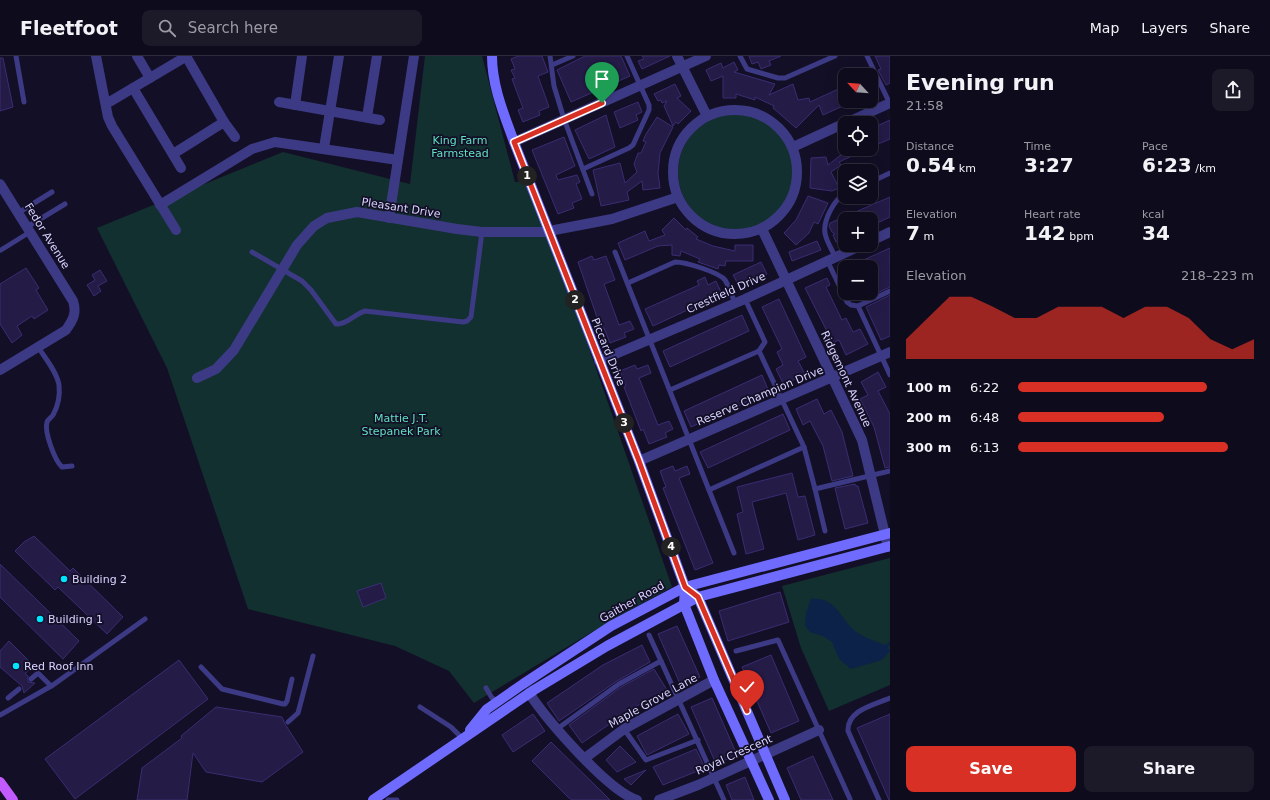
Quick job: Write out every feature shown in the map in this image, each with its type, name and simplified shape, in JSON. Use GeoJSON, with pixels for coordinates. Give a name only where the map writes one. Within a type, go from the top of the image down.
{"type":"FeatureCollection","features":[{"type":"Feature","properties":{"kind":"main road","name":"Piccard Drive"},"geometry":{"type":"LineString","coordinates":[[492,56],[492,67],[498,95],[514,142],[639,461],[685,587],[684,604],[714,680],[769,800]]}},
{"type":"Feature","properties":{"kind":"main road","name":"Gaither Road"},"geometry":{"type":"LineString","coordinates":[[463,739],[487,709],[611,626],[685,587],[888,533]]}},
{"type":"Feature","properties":{"kind":"main road","name":"Gaither Road"},"geometry":{"type":"LineString","coordinates":[[373,800],[386,798],[463,739],[529,694],[607,646],[698,597],[889,547]]}},
{"type":"Feature","properties":{"kind":"main road"},"geometry":{"type":"LineString","coordinates":[[685,587],[698,597],[785,800]]}},
{"type":"Feature","properties":{"kind":"main road"},"geometry":{"type":"LineString","coordinates":[[0,782],[13,800]]}},
{"type":"Feature","properties":{"kind":"street"},"geometry":{"type":"LineString","coordinates":[[96,56],[112,126],[176,230]]}},
{"type":"Feature","properties":{"kind":"street"},"geometry":{"type":"LineString","coordinates":[[137,56],[150,78]]}},
{"type":"Feature","properties":{"kind":"street"},"geometry":{"type":"LineString","coordinates":[[106,104],[186,56],[224,122],[235,137]]}},
{"type":"Feature","properties":{"kind":"street"},"geometry":{"type":"LineString","coordinates":[[295,105],[302,56]]}},
{"type":"Feature","properties":{"kind":"street"},"geometry":{"type":"LineString","coordinates":[[324,148],[339,56]]}},
{"type":"Feature","properties":{"kind":"street"},"geometry":{"type":"LineString","coordinates":[[367,117],[377,56]]}},
{"type":"Feature","properties":{"kind":"street"},"geometry":{"type":"LineString","coordinates":[[389,218],[414,56]]}},
{"type":"Feature","properties":{"kind":"street"},"geometry":{"type":"LineString","coordinates":[[677,56],[706,116]]}},
{"type":"Feature","properties":{"kind":"street"},"geometry":{"type":"LineString","coordinates":[[514,142],[706,56]]}},
{"type":"Feature","properties":{"kind":"street"},"geometry":{"type":"LineString","coordinates":[[133,88],[181,168]]}},
{"type":"Feature","properties":{"kind":"street"},"geometry":{"type":"LineString","coordinates":[[279,102],[380,120]]}},
{"type":"Feature","properties":{"kind":"street"},"geometry":{"type":"LineString","coordinates":[[862,116],[890,104]]}},
{"type":"Feature","properties":{"kind":"street"},"geometry":{"type":"LineString","coordinates":[[728,110],[737,110],[760,115],[782,132],[793,147],[796,165],[794,193],[780,214],[762,229],[738,233],[726,232],[710,227],[690,213],[678,196],[674,169],[680,146],[692,128],[706,116],[728,110]]}},
{"type":"Feature","properties":{"kind":"street"},"geometry":{"type":"LineString","coordinates":[[173,154],[224,122]]}},
{"type":"Feature","properties":{"kind":"street"},"geometry":{"type":"LineString","coordinates":[[793,147],[838,127]]}},
{"type":"Feature","properties":{"kind":"street"},"geometry":{"type":"LineString","coordinates":[[160,205],[257,147],[280,141],[398,160]]}},
{"type":"Feature","properties":{"kind":"street","name":"Fedor Avenue"},"geometry":{"type":"LineString","coordinates":[[0,184],[73,301],[76,310],[73,321],[66,330],[38,347]]}},
{"type":"Feature","properties":{"kind":"street","name":"Pleasant Drive"},"geometry":{"type":"LineString","coordinates":[[197,378],[216,369],[234,350],[297,245],[314,226],[327,218],[357,212],[482,232],[549,232],[612,219],[678,196]]}},
{"type":"Feature","properties":{"kind":"street","name":"Ridgemont Avenue"},"geometry":{"type":"LineString","coordinates":[[762,229],[862,440],[888,533],[889,547]]}},
{"type":"Feature","properties":{"kind":"street"},"geometry":{"type":"LineString","coordinates":[[878,238],[890,232]]}},
{"type":"Feature","properties":{"kind":"street","name":"Crestfield Drive"},"geometry":{"type":"LineString","coordinates":[[599,361],[745,299],[845,252]]}},
{"type":"Feature","properties":{"kind":"street"},"geometry":{"type":"LineString","coordinates":[[0,370],[38,347]]}},
{"type":"Feature","properties":{"kind":"street","name":"Reserve Champion Drive"},"geometry":{"type":"LineString","coordinates":[[639,461],[886,354]]}},
{"type":"Feature","properties":{"kind":"street","name":"Maple Grove Lane"},"geometry":{"type":"LineString","coordinates":[[585,758],[624,729],[714,680]]}},
{"type":"Feature","properties":{"kind":"street"},"geometry":{"type":"LineString","coordinates":[[529,694],[557,729],[585,758],[614,786],[637,800]]}},
{"type":"Feature","properties":{"kind":"street","name":"Royal Crescent"},"geometry":{"type":"LineString","coordinates":[[659,800],[673,798],[714,777],[819,730]]}},
{"type":"Feature","properties":{"kind":"lane"},"geometry":{"type":"LineString","coordinates":[[16,56],[24,102]]}},
{"type":"Feature","properties":{"kind":"lane"},"geometry":{"type":"LineString","coordinates":[[550,56],[554,86],[564,119],[592,194]]}},
{"type":"Feature","properties":{"kind":"lane"},"geometry":{"type":"LineString","coordinates":[[552,65],[573,56]]}},
{"type":"Feature","properties":{"kind":"lane"},"geometry":{"type":"LineString","coordinates":[[583,169],[633,145],[649,110],[649,105],[628,56]]}},
{"type":"Feature","properties":{"kind":"lane"},"geometry":{"type":"LineString","coordinates":[[740,56],[747,69],[778,78],[786,78],[834,56]]}},
{"type":"Feature","properties":{"kind":"lane"},"geometry":{"type":"LineString","coordinates":[[867,56],[890,104]]}},
{"type":"Feature","properties":{"kind":"lane"},"geometry":{"type":"LineString","coordinates":[[878,179],[890,173]]}},
{"type":"Feature","properties":{"kind":"lane"},"geometry":{"type":"LineString","coordinates":[[18,213],[52,192]]}},
{"type":"Feature","properties":{"kind":"lane"},"geometry":{"type":"LineString","coordinates":[[838,200],[835,202],[825,226],[825,233],[831,258],[847,302],[851,305],[858,306],[890,291]]}},
{"type":"Feature","properties":{"kind":"lane"},"geometry":{"type":"LineString","coordinates":[[2,250],[65,204]]}},
{"type":"Feature","properties":{"kind":"lane"},"geometry":{"type":"LineString","coordinates":[[252,252],[302,281],[311,290],[336,324],[342,324],[359,313],[365,311],[467,321],[471,317],[482,232]]}},
{"type":"Feature","properties":{"kind":"lane"},"geometry":{"type":"LineString","coordinates":[[615,252],[734,553]]}},
{"type":"Feature","properties":{"kind":"lane"},"geometry":{"type":"LineString","coordinates":[[628,283],[675,262],[682,262],[719,275],[724,280],[735,303]]}},
{"type":"Feature","properties":{"kind":"lane"},"geometry":{"type":"LineString","coordinates":[[670,390],[759,351],[765,342],[745,299]]}},
{"type":"Feature","properties":{"kind":"lane"},"geometry":{"type":"LineString","coordinates":[[858,306],[886,354],[890,375]]}},
{"type":"Feature","properties":{"kind":"lane"},"geometry":{"type":"LineString","coordinates":[[38,347],[59,384],[58,402],[53,414],[47,422],[47,430],[56,462],[62,467],[72,466]]}},
{"type":"Feature","properties":{"kind":"lane"},"geometry":{"type":"LineString","coordinates":[[759,351],[804,447],[825,531]]}},
{"type":"Feature","properties":{"kind":"lane"},"geometry":{"type":"LineString","coordinates":[[709,490],[804,447]]}},
{"type":"Feature","properties":{"kind":"lane"},"geometry":{"type":"LineString","coordinates":[[815,489],[890,471]]}},
{"type":"Feature","properties":{"kind":"lane"},"geometry":{"type":"LineString","coordinates":[[0,716],[51,686],[145,619]]}},
{"type":"Feature","properties":{"kind":"lane"},"geometry":{"type":"LineString","coordinates":[[649,635],[724,800]]}},
{"type":"Feature","properties":{"kind":"lane"},"geometry":{"type":"LineString","coordinates":[[736,651],[778,640],[850,799]]}},
{"type":"Feature","properties":{"kind":"lane"},"geometry":{"type":"LineString","coordinates":[[288,722],[298,713],[313,656]]}},
{"type":"Feature","properties":{"kind":"lane"},"geometry":{"type":"LineString","coordinates":[[557,729],[618,684],[661,661]]}},
{"type":"Feature","properties":{"kind":"lane"},"geometry":{"type":"LineString","coordinates":[[201,667],[222,689],[283,704],[287,701],[292,679]]}},
{"type":"Feature","properties":{"kind":"lane"},"geometry":{"type":"LineString","coordinates":[[31,679],[38,673],[51,686]]}},
{"type":"Feature","properties":{"kind":"lane"},"geometry":{"type":"LineString","coordinates":[[486,688],[492,698],[498,702]]}},
{"type":"Feature","properties":{"kind":"lane"},"geometry":{"type":"LineString","coordinates":[[8,698],[20,689]]}},
{"type":"Feature","properties":{"kind":"lane"},"geometry":{"type":"LineString","coordinates":[[879,800],[848,731],[848,724],[852,715],[890,698]]}},
{"type":"Feature","properties":{"kind":"lane"},"geometry":{"type":"LineString","coordinates":[[420,708],[450,727],[463,739]]}},
{"type":"Feature","properties":{"kind":"lane"},"geometry":{"type":"LineString","coordinates":[[624,729],[646,760],[698,740]]}},
{"type":"Feature","properties":{"kind":"lane"},"geometry":{"type":"LineString","coordinates":[[386,798],[397,800]]}},
{"type":"Feature","properties":{"kind":"green space","name":"Mattie J.T. Stepanek Park"},"geometry":{"type":"Polygon","coordinates":[[[425,56],[482,56],[515,182],[527,181],[549,233],[672,587],[617,617],[474,703],[449,671],[395,646],[248,609],[167,368],[97,228],[283,152],[410,184],[425,56]]]}},
{"type":"Feature","properties":{"kind":"green space"},"geometry":{"type":"Polygon","coordinates":[[[736,114],[758,119],[777,131],[789,150],[794,172],[789,194],[777,213],[758,225],[736,230],[714,225],[695,213],[683,194],[678,172],[683,150],[695,131],[714,119],[736,114]]]}},
{"type":"Feature","properties":{"kind":"green space"},"geometry":{"type":"Polygon","coordinates":[[[890,558],[890,685],[829,711],[801,648],[782,586],[890,558]]]}},
{"type":"Feature","properties":{"kind":"water"},"geometry":{"type":"Polygon","coordinates":[[[811,599],[826,601],[836,609],[855,631],[866,638],[887,646],[890,651],[882,660],[851,669],[839,659],[832,642],[823,636],[810,632],[805,626],[806,613],[811,599]]]}},
{"type":"Feature","properties":{"kind":"building"},"geometry":{"type":"Polygon","coordinates":[[[518,56],[542,56],[548,72],[538,76],[549,107],[539,111],[540,115],[523,122],[518,110],[523,108],[512,79],[515,78],[511,70],[515,69],[511,59],[518,56]]]}},
{"type":"Feature","properties":{"kind":"building"},"geometry":{"type":"Polygon","coordinates":[[[585,56],[621,56],[630,76],[571,102],[557,70],[585,56]]]}},
{"type":"Feature","properties":{"kind":"building"},"geometry":{"type":"Polygon","coordinates":[[[642,56],[670,56],[642,69],[638,61],[644,59],[642,56]]]}},
{"type":"Feature","properties":{"kind":"building"},"geometry":{"type":"Polygon","coordinates":[[[749,56],[781,56],[769,61],[771,65],[761,69],[758,62],[752,64],[749,56]]]}},
{"type":"Feature","properties":{"kind":"building"},"geometry":{"type":"Polygon","coordinates":[[[875,56],[890,56],[890,83],[886,85],[878,70],[881,69],[875,56]]]}},
{"type":"Feature","properties":{"kind":"building"},"geometry":{"type":"Polygon","coordinates":[[[0,58],[3,58],[13,107],[0,111],[0,58]]]}},
{"type":"Feature","properties":{"kind":"building"},"geometry":{"type":"Polygon","coordinates":[[[734,62],[738,70],[734,72],[775,84],[769,95],[793,84],[798,100],[809,98],[810,102],[838,89],[838,108],[823,115],[819,105],[796,128],[773,108],[774,106],[755,97],[755,100],[736,94],[736,98],[723,98],[723,76],[711,81],[706,70],[721,63],[723,68],[734,62]]]}},
{"type":"Feature","properties":{"kind":"building"},"geometry":{"type":"Polygon","coordinates":[[[675,84],[681,96],[677,98],[691,111],[678,124],[676,122],[673,126],[664,106],[667,101],[662,103],[661,100],[658,101],[654,94],[675,84]]]}},
{"type":"Feature","properties":{"kind":"building"},"geometry":{"type":"Polygon","coordinates":[[[638,102],[642,112],[636,115],[638,120],[620,128],[614,112],[638,102]]]}},
{"type":"Feature","properties":{"kind":"building"},"geometry":{"type":"Polygon","coordinates":[[[606,115],[615,147],[589,159],[575,130],[606,115]]]}},
{"type":"Feature","properties":{"kind":"building"},"geometry":{"type":"Polygon","coordinates":[[[657,117],[673,127],[660,153],[658,173],[660,188],[643,190],[642,181],[627,192],[629,200],[601,206],[593,170],[620,163],[625,183],[637,172],[634,164],[638,153],[641,153],[646,142],[643,141],[646,134],[657,117]]]}},
{"type":"Feature","properties":{"kind":"building"},"geometry":{"type":"Polygon","coordinates":[[[890,120],[890,139],[878,144],[878,126],[890,120]]]}},
{"type":"Feature","properties":{"kind":"building"},"geometry":{"type":"Polygon","coordinates":[[[564,137],[575,166],[556,175],[558,180],[577,175],[580,182],[576,184],[582,199],[572,203],[574,208],[558,214],[532,150],[564,137]]]}},
{"type":"Feature","properties":{"kind":"building"},"geometry":{"type":"Polygon","coordinates":[[[839,156],[852,156],[839,162],[840,164],[838,164],[838,167],[831,172],[838,188],[832,191],[810,188],[811,158],[826,157],[828,165],[839,156]]]}},
{"type":"Feature","properties":{"kind":"building"},"geometry":{"type":"Polygon","coordinates":[[[808,196],[828,203],[818,224],[814,222],[809,233],[796,245],[784,233],[796,220],[808,196]]]}},
{"type":"Feature","properties":{"kind":"building"},"geometry":{"type":"Polygon","coordinates":[[[890,197],[890,217],[878,223],[878,212],[855,212],[874,204],[878,204],[878,202],[890,197]]]}},
{"type":"Feature","properties":{"kind":"building"},"geometry":{"type":"Polygon","coordinates":[[[674,218],[686,230],[687,228],[698,237],[696,239],[713,246],[735,251],[735,245],[753,245],[753,261],[726,261],[725,266],[719,265],[718,269],[698,262],[700,259],[681,251],[680,256],[672,255],[672,245],[658,246],[625,260],[618,243],[645,231],[649,241],[665,235],[662,230],[674,218]]]}},
{"type":"Feature","properties":{"kind":"building"},"geometry":{"type":"Polygon","coordinates":[[[838,220],[838,242],[836,242],[833,235],[835,234],[829,226],[830,223],[838,220]]]}},
{"type":"Feature","properties":{"kind":"building"},"geometry":{"type":"Polygon","coordinates":[[[817,241],[821,250],[792,261],[789,252],[817,241]]]}},
{"type":"Feature","properties":{"kind":"building"},"geometry":{"type":"Polygon","coordinates":[[[890,248],[890,287],[878,293],[878,260],[863,260],[890,248]]]}},
{"type":"Feature","properties":{"kind":"building"},"geometry":{"type":"Polygon","coordinates":[[[592,256],[594,260],[606,256],[615,280],[604,284],[619,325],[630,321],[634,329],[624,333],[626,337],[610,343],[604,328],[601,329],[578,262],[592,256]]]}},
{"type":"Feature","properties":{"kind":"building"},"geometry":{"type":"Polygon","coordinates":[[[761,262],[767,274],[749,282],[748,279],[738,284],[733,275],[761,262]]]}},
{"type":"Feature","properties":{"kind":"building"},"geometry":{"type":"Polygon","coordinates":[[[26,268],[39,288],[36,290],[48,310],[34,319],[32,316],[17,326],[22,335],[12,343],[0,324],[0,284],[26,268]]]}},
{"type":"Feature","properties":{"kind":"building"},"geometry":{"type":"Polygon","coordinates":[[[100,270],[107,281],[98,286],[101,291],[94,296],[87,285],[95,280],[92,275],[100,270]]]}},
{"type":"Feature","properties":{"kind":"building"},"geometry":{"type":"Polygon","coordinates":[[[705,277],[708,285],[716,281],[722,294],[653,326],[645,309],[699,285],[697,281],[705,277]]]}},
{"type":"Feature","properties":{"kind":"building"},"geometry":{"type":"Polygon","coordinates":[[[827,278],[830,285],[826,287],[842,320],[846,318],[853,332],[860,329],[868,344],[846,355],[839,340],[833,343],[805,288],[827,278]]]}},
{"type":"Feature","properties":{"kind":"building"},"geometry":{"type":"Polygon","coordinates":[[[890,295],[890,336],[881,340],[866,307],[890,295]]]}},
{"type":"Feature","properties":{"kind":"building"},"geometry":{"type":"Polygon","coordinates":[[[779,299],[806,357],[798,361],[805,374],[784,385],[776,369],[783,365],[777,352],[782,349],[762,307],[779,299]]]}},
{"type":"Feature","properties":{"kind":"building"},"geometry":{"type":"Polygon","coordinates":[[[742,315],[749,331],[670,367],[663,351],[742,315]]]}},
{"type":"Feature","properties":{"kind":"building"},"geometry":{"type":"Polygon","coordinates":[[[635,365],[637,369],[648,365],[651,373],[639,378],[658,425],[669,421],[673,429],[665,433],[667,437],[649,444],[643,429],[641,431],[624,387],[626,386],[620,371],[635,365]]]}},
{"type":"Feature","properties":{"kind":"building"},"geometry":{"type":"Polygon","coordinates":[[[878,372],[886,387],[878,391],[890,414],[890,467],[885,468],[874,427],[860,399],[868,395],[861,382],[878,372]]]}},
{"type":"Feature","properties":{"kind":"building"},"geometry":{"type":"Polygon","coordinates":[[[762,375],[769,392],[691,427],[684,411],[762,375]]]}},
{"type":"Feature","properties":{"kind":"building"},"geometry":{"type":"Polygon","coordinates":[[[817,399],[824,414],[831,410],[842,432],[853,476],[832,481],[823,446],[810,421],[803,425],[796,409],[817,399]]]}},
{"type":"Feature","properties":{"kind":"building"},"geometry":{"type":"Polygon","coordinates":[[[783,414],[790,430],[708,468],[700,452],[783,414]]]}},
{"type":"Feature","properties":{"kind":"building"},"geometry":{"type":"Polygon","coordinates":[[[673,466],[675,471],[687,466],[690,474],[679,478],[713,563],[695,570],[663,488],[666,487],[660,471],[673,466]]]}},
{"type":"Feature","properties":{"kind":"building"},"geometry":{"type":"Polygon","coordinates":[[[792,473],[798,497],[805,496],[815,535],[798,540],[786,493],[752,502],[764,549],[746,554],[737,514],[743,512],[737,487],[792,473]]]}},
{"type":"Feature","properties":{"kind":"building"},"geometry":{"type":"Polygon","coordinates":[[[855,484],[858,486],[868,523],[845,529],[835,488],[855,484]]]}},
{"type":"Feature","properties":{"kind":"building","name":"Building 2"},"geometry":{"type":"Polygon","coordinates":[[[34,536],[70,571],[73,568],[123,617],[107,634],[58,587],[55,590],[15,551],[24,542],[34,536]]]}},
{"type":"Feature","properties":{"kind":"building","name":"Building 1"},"geometry":{"type":"Polygon","coordinates":[[[0,564],[79,641],[63,659],[0,597],[0,564]]]}},
{"type":"Feature","properties":{"kind":"building"},"geometry":{"type":"Polygon","coordinates":[[[381,583],[386,598],[363,607],[357,591],[381,583]]]}},
{"type":"Feature","properties":{"kind":"building"},"geometry":{"type":"Polygon","coordinates":[[[780,592],[789,622],[728,641],[719,611],[780,592]]]}},
{"type":"Feature","properties":{"kind":"building"},"geometry":{"type":"Polygon","coordinates":[[[677,626],[700,677],[681,686],[658,634],[677,626]]]}},
{"type":"Feature","properties":{"kind":"building","name":"Red Roof Inn"},"geometry":{"type":"Polygon","coordinates":[[[9,641],[33,665],[25,674],[28,676],[28,682],[35,683],[24,693],[22,686],[0,667],[0,651],[9,641]]]}},
{"type":"Feature","properties":{"kind":"building"},"geometry":{"type":"Polygon","coordinates":[[[642,645],[650,662],[617,681],[559,721],[547,703],[603,665],[642,645]]]}},
{"type":"Feature","properties":{"kind":"building"},"geometry":{"type":"Polygon","coordinates":[[[771,655],[799,721],[771,733],[742,667],[771,655]]]}},
{"type":"Feature","properties":{"kind":"building"},"geometry":{"type":"Polygon","coordinates":[[[179,660],[208,699],[75,799],[45,759],[179,660]]]}},
{"type":"Feature","properties":{"kind":"building"},"geometry":{"type":"Polygon","coordinates":[[[654,669],[667,690],[633,708],[582,743],[569,725],[621,687],[654,669]]]}},
{"type":"Feature","properties":{"kind":"building"},"geometry":{"type":"Polygon","coordinates":[[[712,698],[737,755],[716,764],[691,707],[712,698]]]}},
{"type":"Feature","properties":{"kind":"building"},"geometry":{"type":"Polygon","coordinates":[[[216,707],[282,717],[303,752],[262,782],[206,772],[193,753],[187,800],[137,800],[142,768],[182,738],[181,736],[216,707]]]}},
{"type":"Feature","properties":{"kind":"building"},"geometry":{"type":"Polygon","coordinates":[[[533,714],[545,731],[513,752],[502,735],[533,714]]]}},
{"type":"Feature","properties":{"kind":"building"},"geometry":{"type":"Polygon","coordinates":[[[678,714],[689,734],[647,755],[637,736],[678,714]]]}},
{"type":"Feature","properties":{"kind":"building"},"geometry":{"type":"Polygon","coordinates":[[[890,714],[890,800],[889,800],[857,728],[890,714]]]}},
{"type":"Feature","properties":{"kind":"building"},"geometry":{"type":"Polygon","coordinates":[[[551,742],[610,800],[572,800],[568,797],[532,761],[551,742]]]}},
{"type":"Feature","properties":{"kind":"building"},"geometry":{"type":"Polygon","coordinates":[[[620,746],[636,762],[617,772],[606,760],[620,746]]]}},
{"type":"Feature","properties":{"kind":"building"},"geometry":{"type":"Polygon","coordinates":[[[696,749],[705,768],[663,785],[653,767],[696,749]]]}},
{"type":"Feature","properties":{"kind":"building"},"geometry":{"type":"Polygon","coordinates":[[[813,756],[833,800],[801,800],[787,768],[813,756]]]}},
{"type":"Feature","properties":{"kind":"building"},"geometry":{"type":"Polygon","coordinates":[[[646,770],[631,785],[624,779],[646,770]]]}},
{"type":"Feature","properties":{"kind":"building"},"geometry":{"type":"Polygon","coordinates":[[[745,777],[754,800],[732,800],[726,785],[745,777]]]}},
{"type":"Feature","properties":{"kind":"waterway"},"geometry":{"type":"LineString","coordinates":[[887,646],[890,643]]}},
{"type":"Feature","properties":{"kind":"place","name":"Building 2"},"geometry":{"type":"Point","coordinates":[64,579]}},
{"type":"Feature","properties":{"kind":"place","name":"Building 1"},"geometry":{"type":"Point","coordinates":[40,619]}},
{"type":"Feature","properties":{"kind":"place","name":"Red Roof Inn"},"geometry":{"type":"Point","coordinates":[16,666]}},
{"type":"Feature","properties":{"kind":"route"},"geometry":{"type":"LineString","coordinates":[[602,103],[514,142],[639,461],[685,587],[698,597],[747,711]]}},
{"type":"Feature","properties":{"kind":"park label","name":"King Farm Farmstead"},"geometry":{"type":"Point","coordinates":[460,146]}}]}
